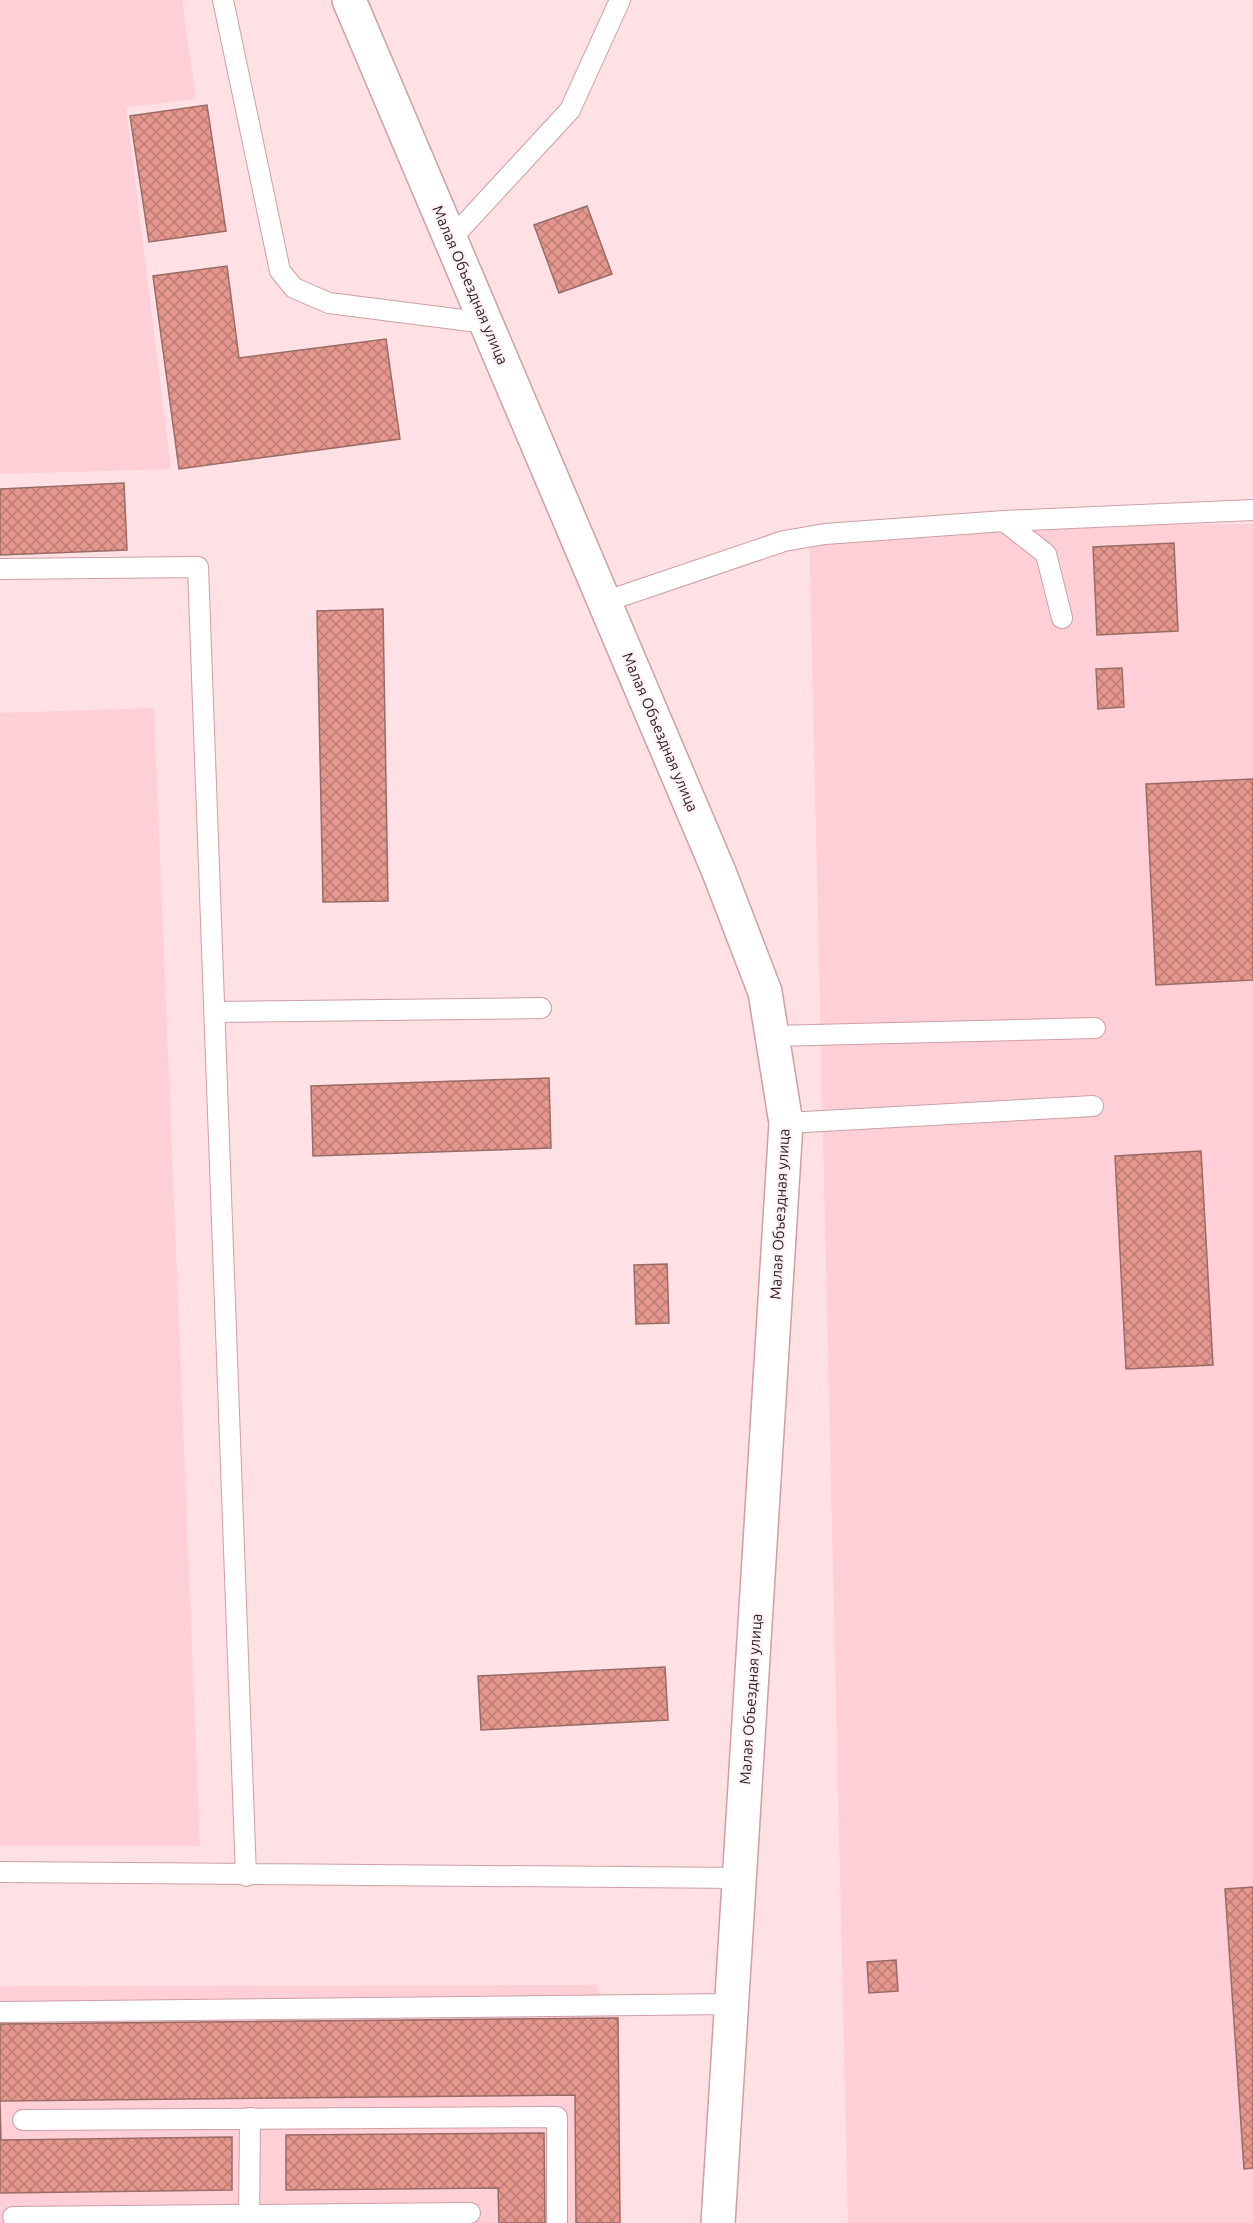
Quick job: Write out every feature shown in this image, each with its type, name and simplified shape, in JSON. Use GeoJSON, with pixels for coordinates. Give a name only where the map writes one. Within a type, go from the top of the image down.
{"type":"FeatureCollection","features":[{"type":"Feature","properties":{"kind":"street","name":"Малая Объездная улица"},"geometry":{"type":"LineString","coordinates":[[349,0],[727,894],[765,992],[786,1124],[718,2223]]}},
{"type":"Feature","properties":{"kind":"lane"},"geometry":{"type":"LineString","coordinates":[[223,0],[280,271],[294,288],[328,303],[486,323]]}},
{"type":"Feature","properties":{"kind":"lane"},"geometry":{"type":"LineString","coordinates":[[451,239],[570,111],[620,0]]}},
{"type":"Feature","properties":{"kind":"lane"},"geometry":{"type":"LineString","coordinates":[[604,602],[784,541],[825,534],[1004,520],[1253,510]]}},
{"type":"Feature","properties":{"kind":"lane"},"geometry":{"type":"LineString","coordinates":[[1004,520],[1046,554],[1062,618]]}},
{"type":"Feature","properties":{"kind":"lane"},"geometry":{"type":"LineString","coordinates":[[0,569],[198,567],[246,1876]]}},
{"type":"Feature","properties":{"kind":"lane"},"geometry":{"type":"LineString","coordinates":[[214,1012],[541,1008]]}},
{"type":"Feature","properties":{"kind":"lane"},"geometry":{"type":"LineString","coordinates":[[772,1036],[1095,1028]]}},
{"type":"Feature","properties":{"kind":"lane"},"geometry":{"type":"LineString","coordinates":[[786,1124],[1093,1106]]}},
{"type":"Feature","properties":{"kind":"lane"},"geometry":{"type":"LineString","coordinates":[[0,1872],[246,1876],[740,1878]]}},
{"type":"Feature","properties":{"kind":"lane"},"geometry":{"type":"LineString","coordinates":[[0,2012],[732,2004]]}},
{"type":"Feature","properties":{"kind":"lane"},"geometry":{"type":"LineString","coordinates":[[23,2120],[557,2117],[557,2223]]}},
{"type":"Feature","properties":{"kind":"lane"},"geometry":{"type":"LineString","coordinates":[[249,2118],[249,2219]]}},
{"type":"Feature","properties":{"kind":"lane"},"geometry":{"type":"LineString","coordinates":[[13,2217],[249,2219],[470,2213]]}},
{"type":"Feature","properties":{"kind":"shaded area"},"geometry":{"type":"Polygon","coordinates":[[[0,0],[182,0],[196,99],[126,107],[171,469],[0,474],[0,0]]]}},
{"type":"Feature","properties":{"kind":"shaded area"},"geometry":{"type":"Polygon","coordinates":[[[1253,524],[1253,2223],[848,2223],[809,528],[1253,524]]]}},
{"type":"Feature","properties":{"kind":"shaded area"},"geometry":{"type":"Polygon","coordinates":[[[154,708],[200,1846],[0,1846],[0,713],[154,708]]]}},
{"type":"Feature","properties":{"kind":"shaded area"},"geometry":{"type":"Polygon","coordinates":[[[595,1985],[618,2018],[620,2223],[0,2223],[0,1986],[595,1985]]]}},
{"type":"Feature","properties":{"kind":"building"},"geometry":{"type":"Polygon","coordinates":[[[207,105],[226,231],[149,242],[130,116],[207,105]]]}},
{"type":"Feature","properties":{"kind":"building"},"geometry":{"type":"Polygon","coordinates":[[[587,206],[612,274],[559,293],[534,225],[587,206]]]}},
{"type":"Feature","properties":{"kind":"building"},"geometry":{"type":"Polygon","coordinates":[[[227,266],[239,358],[386,339],[400,439],[179,469],[153,276],[227,266]]]}},
{"type":"Feature","properties":{"kind":"building"},"geometry":{"type":"Polygon","coordinates":[[[124,483],[127,550],[0,555],[0,489],[124,483]]]}},
{"type":"Feature","properties":{"kind":"building"},"geometry":{"type":"Polygon","coordinates":[[[1174,543],[1178,631],[1097,635],[1093,547],[1174,543]]]}},
{"type":"Feature","properties":{"kind":"building"},"geometry":{"type":"Polygon","coordinates":[[[383,609],[388,901],[323,902],[317,611],[383,609]]]}},
{"type":"Feature","properties":{"kind":"building"},"geometry":{"type":"Polygon","coordinates":[[[1122,668],[1124,707],[1098,709],[1096,669],[1122,668]]]}},
{"type":"Feature","properties":{"kind":"building"},"geometry":{"type":"Polygon","coordinates":[[[1253,779],[1253,980],[1156,985],[1146,784],[1253,779]]]}},
{"type":"Feature","properties":{"kind":"building"},"geometry":{"type":"Polygon","coordinates":[[[549,1078],[551,1148],[313,1156],[311,1086],[549,1078]]]}},
{"type":"Feature","properties":{"kind":"building"},"geometry":{"type":"Polygon","coordinates":[[[1201,1151],[1213,1365],[1126,1369],[1115,1156],[1201,1151]]]}},
{"type":"Feature","properties":{"kind":"building"},"geometry":{"type":"Polygon","coordinates":[[[667,1264],[669,1323],[636,1324],[634,1265],[667,1264]]]}},
{"type":"Feature","properties":{"kind":"building"},"geometry":{"type":"Polygon","coordinates":[[[665,1667],[668,1720],[481,1730],[478,1676],[665,1667]]]}},
{"type":"Feature","properties":{"kind":"building"},"geometry":{"type":"Polygon","coordinates":[[[1253,1887],[1253,2168],[1244,2169],[1225,1889],[1253,1887]]]}},
{"type":"Feature","properties":{"kind":"building"},"geometry":{"type":"Polygon","coordinates":[[[896,1960],[898,1991],[869,1993],[867,1962],[896,1960]]]}},
{"type":"Feature","properties":{"kind":"building"},"geometry":{"type":"Polygon","coordinates":[[[618,2018],[620,2223],[576,2223],[575,2095],[0,2101],[0,2024],[618,2018]]]}},
{"type":"Feature","properties":{"kind":"building"},"geometry":{"type":"Polygon","coordinates":[[[0,2101],[1,2140],[232,2137],[232,2190],[0,2193],[0,2101]]]}},
{"type":"Feature","properties":{"kind":"building"},"geometry":{"type":"Polygon","coordinates":[[[544,2133],[545,2223],[499,2223],[498,2188],[286,2190],[286,2135],[544,2133]]]}}]}
